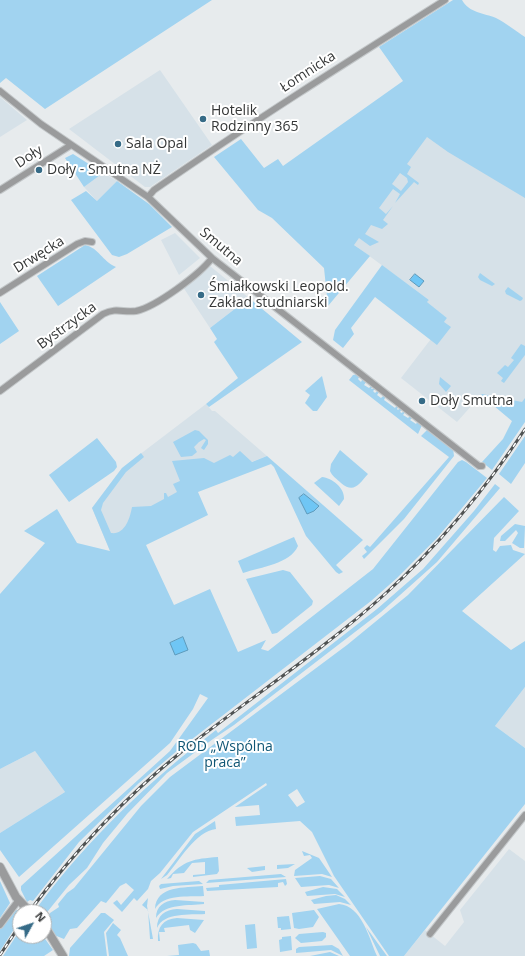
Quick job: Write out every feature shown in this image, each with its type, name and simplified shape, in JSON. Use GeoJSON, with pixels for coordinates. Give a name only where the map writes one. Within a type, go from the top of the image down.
{"type":"FeatureCollection","features":[{"type":"Feature","properties":{"kind":"street","name":"Łomnicka"},"geometry":{"type":"LineString","coordinates":[[148,196],[154,190],[222,144],[370,46],[445,0]]}},
{"type":"Feature","properties":{"kind":"street","name":"Smutna"},"geometry":{"type":"LineString","coordinates":[[0,91],[71,145],[148,196],[212,258],[479,466],[482,466]]}},
{"type":"Feature","properties":{"kind":"street","name":"Doły"},"geometry":{"type":"LineString","coordinates":[[0,190],[71,145]]}},
{"type":"Feature","properties":{"kind":"street","name":"Drwęcka"},"geometry":{"type":"LineString","coordinates":[[0,293],[77,244],[85,241],[92,242]]}},
{"type":"Feature","properties":{"kind":"street","name":"Bystrzycka"},"geometry":{"type":"LineString","coordinates":[[0,391],[103,314],[114,309],[135,311],[148,307],[192,277],[212,258]]}},
{"type":"Feature","properties":{"kind":"street"},"geometry":{"type":"LineString","coordinates":[[430,934],[525,815]]}},
{"type":"Feature","properties":{"kind":"street"},"geometry":{"type":"LineString","coordinates":[[0,867],[18,901],[21,904]]}},
{"type":"Feature","properties":{"kind":"street"},"geometry":{"type":"LineString","coordinates":[[0,925],[18,901]]}},
{"type":"Feature","properties":{"kind":"street"},"geometry":{"type":"LineString","coordinates":[[52,938],[63,956]]}},
{"type":"Feature","properties":{"kind":"shaded area"},"geometry":{"type":"Polygon","coordinates":[[[160,70],[212,145],[150,187],[145,187],[69,129],[160,70]]]}},
{"type":"Feature","properties":{"kind":"shaded area"},"geometry":{"type":"Polygon","coordinates":[[[0,97],[27,120],[0,137],[0,97]]]}},
{"type":"Feature","properties":{"kind":"shaded area"},"geometry":{"type":"Polygon","coordinates":[[[426,133],[525,191],[525,400],[512,421],[481,395],[457,422],[401,378],[447,318],[427,302],[429,300],[349,241],[426,133]]]}},
{"type":"Feature","properties":{"kind":"shaded area"},"geometry":{"type":"Polygon","coordinates":[[[103,173],[117,181],[97,201],[84,187],[103,173]]]}},
{"type":"Feature","properties":{"kind":"shaded area"},"geometry":{"type":"Polygon","coordinates":[[[175,233],[200,258],[179,275],[161,240],[175,233]]]}},
{"type":"Feature","properties":{"kind":"shaded area"},"geometry":{"type":"Polygon","coordinates":[[[210,266],[249,298],[210,328],[183,287],[210,266]]]}},
{"type":"Feature","properties":{"kind":"shaded area"},"geometry":{"type":"Polygon","coordinates":[[[415,274],[424,281],[419,287],[410,280],[415,274]]]}},
{"type":"Feature","properties":{"kind":"shaded area"},"geometry":{"type":"Polygon","coordinates":[[[206,404],[212,411],[215,411],[267,456],[193,484],[110,551],[92,508],[122,468],[206,404]]]}},
{"type":"Feature","properties":{"kind":"shaded area"},"geometry":{"type":"Polygon","coordinates":[[[304,494],[319,506],[314,511],[307,514],[299,498],[304,494]]]}},
{"type":"Feature","properties":{"kind":"shaded area"},"geometry":{"type":"Polygon","coordinates":[[[183,637],[188,650],[175,655],[170,643],[183,637]]]}},
{"type":"Feature","properties":{"kind":"shaded area"},"geometry":{"type":"Polygon","coordinates":[[[525,687],[525,748],[495,726],[525,687]]]}},
{"type":"Feature","properties":{"kind":"shaded area"},"geometry":{"type":"Polygon","coordinates":[[[35,751],[65,792],[0,833],[0,769],[35,751]]]}},
{"type":"Feature","properties":{"kind":"shaded area"},"geometry":{"type":"Polygon","coordinates":[[[509,849],[525,861],[525,956],[404,956],[425,930],[445,946],[464,922],[460,910],[509,849]]]}},
{"type":"Feature","properties":{"kind":"green space"},"geometry":{"type":"Polygon","coordinates":[[[0,0],[212,0],[45,109],[6,78],[0,83],[0,0]]]}},
{"type":"Feature","properties":{"kind":"green space"},"geometry":{"type":"Polygon","coordinates":[[[453,0],[462,0],[469,8],[496,18],[525,37],[525,198],[448,152],[427,137],[407,164],[411,167],[407,174],[419,183],[418,185],[414,182],[395,203],[400,194],[393,189],[379,208],[386,214],[393,206],[383,220],[388,224],[382,229],[371,225],[365,234],[379,242],[370,246],[359,238],[354,245],[370,256],[328,306],[324,268],[272,218],[258,210],[214,157],[241,139],[264,168],[278,159],[283,166],[403,81],[379,47],[453,0]],[[400,173],[392,184],[401,191],[408,182],[407,178],[400,173]]]}},
{"type":"Feature","properties":{"kind":"green space"},"geometry":{"type":"Polygon","coordinates":[[[73,154],[103,173],[84,187],[65,158],[73,154]]]}},
{"type":"Feature","properties":{"kind":"green space"},"geometry":{"type":"Polygon","coordinates":[[[117,181],[149,204],[172,227],[127,254],[119,257],[112,255],[71,200],[86,191],[97,201],[117,181]]]}},
{"type":"Feature","properties":{"kind":"green space"},"geometry":{"type":"Polygon","coordinates":[[[85,245],[94,249],[116,267],[58,306],[37,276],[85,245]]]}},
{"type":"Feature","properties":{"kind":"green space"},"geometry":{"type":"Polygon","coordinates":[[[382,265],[429,300],[427,302],[447,318],[444,322],[451,327],[437,345],[375,297],[351,328],[354,334],[343,348],[333,340],[335,330],[382,265]]]}},
{"type":"Feature","properties":{"kind":"green space"},"geometry":{"type":"Polygon","coordinates":[[[480,273],[495,284],[492,286],[480,280],[478,277],[480,273]]]}},
{"type":"Feature","properties":{"kind":"green space"},"geometry":{"type":"Polygon","coordinates":[[[508,287],[523,298],[522,300],[520,301],[506,294],[505,291],[508,287]]]}},
{"type":"Feature","properties":{"kind":"green space"},"geometry":{"type":"Polygon","coordinates":[[[249,298],[302,342],[209,407],[206,404],[238,378],[214,342],[217,339],[210,328],[249,298]]]}},
{"type":"Feature","properties":{"kind":"green space"},"geometry":{"type":"Polygon","coordinates":[[[0,302],[19,331],[0,344],[0,302]]]}},
{"type":"Feature","properties":{"kind":"green space"},"geometry":{"type":"Polygon","coordinates":[[[521,344],[525,346],[525,355],[504,383],[501,381],[503,378],[497,373],[505,365],[508,367],[514,360],[511,358],[521,344]]]}},
{"type":"Feature","properties":{"kind":"green space"},"geometry":{"type":"Polygon","coordinates":[[[358,374],[360,376],[358,379],[361,382],[363,378],[367,381],[364,385],[369,388],[372,385],[373,386],[371,389],[376,388],[373,391],[375,393],[378,390],[380,391],[377,395],[381,398],[384,395],[386,396],[384,400],[395,408],[397,405],[399,406],[397,409],[398,410],[401,407],[402,409],[400,412],[402,413],[404,410],[406,411],[403,415],[408,418],[411,415],[413,417],[410,420],[416,424],[418,421],[422,425],[418,434],[349,380],[353,375],[358,374]]]}},
{"type":"Feature","properties":{"kind":"green space"},"geometry":{"type":"Polygon","coordinates":[[[322,376],[327,397],[317,411],[313,411],[305,403],[310,395],[305,391],[322,376]]]}},
{"type":"Feature","properties":{"kind":"green space"},"geometry":{"type":"Polygon","coordinates":[[[440,377],[451,386],[446,392],[439,384],[440,377]]]}},
{"type":"Feature","properties":{"kind":"green space"},"geometry":{"type":"Polygon","coordinates":[[[481,395],[522,402],[525,398],[525,422],[492,470],[482,462],[503,439],[512,421],[481,395]]]}},
{"type":"Feature","properties":{"kind":"green space"},"geometry":{"type":"Polygon","coordinates":[[[428,429],[453,448],[454,456],[404,519],[364,559],[362,556],[367,552],[364,548],[367,545],[370,547],[449,457],[421,436],[428,429]]]}},
{"type":"Feature","properties":{"kind":"green space"},"geometry":{"type":"Polygon","coordinates":[[[195,430],[199,431],[208,440],[208,444],[204,450],[201,448],[206,440],[204,439],[194,447],[197,452],[192,456],[181,457],[173,442],[195,430]]]}},
{"type":"Feature","properties":{"kind":"green space"},"geometry":{"type":"Polygon","coordinates":[[[525,436],[525,463],[511,484],[499,474],[525,436]]]}},
{"type":"Feature","properties":{"kind":"green space"},"geometry":{"type":"Polygon","coordinates":[[[97,438],[116,462],[117,467],[114,471],[69,502],[49,475],[97,438]]]}},
{"type":"Feature","properties":{"kind":"green space"},"geometry":{"type":"Polygon","coordinates":[[[340,450],[368,474],[353,488],[349,488],[341,483],[330,471],[331,464],[340,450]]]}},
{"type":"Feature","properties":{"kind":"green space"},"geometry":{"type":"Polygon","coordinates":[[[240,451],[252,462],[267,456],[363,540],[336,565],[343,572],[339,574],[336,572],[306,536],[274,467],[271,464],[198,492],[208,515],[146,545],[174,605],[210,589],[238,652],[266,640],[261,649],[268,651],[373,569],[458,462],[462,460],[466,462],[487,478],[437,538],[397,578],[371,601],[178,750],[139,783],[79,842],[33,901],[30,900],[27,902],[21,890],[21,886],[170,751],[208,698],[200,694],[193,709],[170,743],[19,877],[0,850],[0,833],[65,792],[35,751],[0,769],[0,594],[45,543],[24,531],[57,509],[77,543],[110,551],[92,508],[122,468],[141,453],[144,457],[126,472],[103,503],[101,510],[111,533],[116,533],[123,529],[128,521],[132,507],[151,506],[164,499],[164,493],[166,493],[168,497],[177,492],[173,484],[180,481],[172,461],[204,458],[214,463],[230,455],[233,457],[240,451]]]}},
{"type":"Feature","properties":{"kind":"green space"},"geometry":{"type":"Polygon","coordinates":[[[322,477],[330,479],[340,487],[344,495],[344,499],[339,506],[314,483],[322,477]]]}},
{"type":"Feature","properties":{"kind":"green space"},"geometry":{"type":"Polygon","coordinates":[[[495,484],[500,488],[437,562],[381,612],[234,725],[167,773],[127,814],[103,843],[87,868],[69,885],[52,906],[52,904],[40,904],[58,880],[99,834],[167,769],[216,730],[218,733],[377,609],[423,569],[474,511],[495,484]]]}},
{"type":"Feature","properties":{"kind":"green space","name":"ROD „Wspólna praca”"},"geometry":{"type":"Polygon","coordinates":[[[504,497],[519,511],[494,538],[493,550],[496,552],[500,546],[511,545],[513,550],[525,554],[462,611],[511,650],[525,641],[525,687],[495,726],[525,748],[525,804],[404,956],[389,956],[334,876],[312,832],[300,821],[236,826],[235,817],[260,815],[259,805],[235,807],[267,785],[266,783],[193,832],[160,873],[151,881],[148,889],[137,901],[134,898],[122,912],[113,903],[117,900],[121,905],[134,890],[126,883],[120,886],[106,903],[101,901],[77,928],[70,929],[64,939],[54,935],[52,932],[52,912],[59,907],[58,904],[67,893],[74,888],[141,806],[170,777],[347,645],[408,595],[504,497]],[[297,789],[288,795],[297,807],[305,802],[297,789]]]}},
{"type":"Feature","properties":{"kind":"green space"},"geometry":{"type":"Polygon","coordinates":[[[515,524],[525,526],[524,548],[520,548],[512,543],[518,533],[516,530],[505,541],[500,541],[501,536],[515,524]]]}},
{"type":"Feature","properties":{"kind":"green space"},"geometry":{"type":"Polygon","coordinates":[[[294,537],[298,546],[289,557],[274,564],[243,573],[238,561],[294,537]]]}},
{"type":"Feature","properties":{"kind":"green space"},"geometry":{"type":"Polygon","coordinates":[[[283,570],[290,572],[313,601],[312,605],[277,633],[272,634],[246,579],[283,570]]]}},
{"type":"Feature","properties":{"kind":"green space"},"geometry":{"type":"Polygon","coordinates":[[[215,821],[216,829],[202,835],[195,841],[167,875],[161,879],[195,834],[215,821]]]}},
{"type":"Feature","properties":{"kind":"green space"},"geometry":{"type":"Polygon","coordinates":[[[302,851],[319,858],[332,877],[322,874],[294,876],[295,870],[312,858],[310,855],[304,856],[302,851]]]}},
{"type":"Feature","properties":{"kind":"green space"},"geometry":{"type":"Polygon","coordinates":[[[218,857],[219,871],[217,874],[193,877],[193,875],[205,874],[205,862],[192,863],[184,873],[173,874],[171,878],[167,879],[184,864],[195,860],[218,857]]]}},
{"type":"Feature","properties":{"kind":"green space"},"geometry":{"type":"Polygon","coordinates":[[[295,864],[288,868],[277,869],[277,865],[295,864]]]}},
{"type":"Feature","properties":{"kind":"green space"},"geometry":{"type":"Polygon","coordinates":[[[265,866],[265,870],[252,872],[247,868],[265,866]]]}},
{"type":"Feature","properties":{"kind":"green space"},"geometry":{"type":"Polygon","coordinates":[[[281,874],[286,877],[206,883],[209,880],[281,874]]]}},
{"type":"Feature","properties":{"kind":"green space"},"geometry":{"type":"Polygon","coordinates":[[[320,876],[331,879],[339,888],[329,885],[301,887],[295,878],[320,876]]]}},
{"type":"Feature","properties":{"kind":"green space"},"geometry":{"type":"Polygon","coordinates":[[[286,879],[287,884],[285,886],[283,882],[278,883],[278,887],[207,891],[206,888],[219,887],[219,885],[286,879]]]}},
{"type":"Feature","properties":{"kind":"green space"},"geometry":{"type":"Polygon","coordinates":[[[0,881],[10,903],[0,918],[0,881]]]}},
{"type":"Feature","properties":{"kind":"green space"},"geometry":{"type":"Polygon","coordinates":[[[199,881],[203,884],[173,886],[160,889],[159,886],[161,884],[199,881]]]}},
{"type":"Feature","properties":{"kind":"green space"},"geometry":{"type":"Polygon","coordinates":[[[203,886],[204,896],[176,897],[164,901],[155,909],[160,896],[166,892],[173,889],[203,886]]]}},
{"type":"Feature","properties":{"kind":"green space"},"geometry":{"type":"Polygon","coordinates":[[[323,887],[337,889],[345,897],[335,894],[307,896],[305,892],[323,887]]]}},
{"type":"Feature","properties":{"kind":"green space"},"geometry":{"type":"Polygon","coordinates":[[[336,895],[345,899],[351,905],[340,902],[314,904],[311,900],[326,896],[336,895]]]}},
{"type":"Feature","properties":{"kind":"green space"},"geometry":{"type":"Polygon","coordinates":[[[148,898],[147,906],[148,910],[142,905],[148,898]]]}},
{"type":"Feature","properties":{"kind":"green space"},"geometry":{"type":"Polygon","coordinates":[[[175,900],[204,902],[204,904],[185,905],[171,908],[160,913],[156,918],[157,910],[161,905],[175,900]]]}},
{"type":"Feature","properties":{"kind":"green space"},"geometry":{"type":"Polygon","coordinates":[[[339,904],[354,910],[368,932],[377,956],[350,956],[317,909],[339,904]]]}},
{"type":"Feature","properties":{"kind":"green space"},"geometry":{"type":"Polygon","coordinates":[[[177,909],[205,911],[205,914],[178,915],[171,917],[165,919],[157,928],[158,920],[162,914],[177,909]]]}},
{"type":"Feature","properties":{"kind":"green space"},"geometry":{"type":"Polygon","coordinates":[[[314,910],[319,917],[313,927],[299,929],[294,928],[292,913],[314,910]]]}},
{"type":"Feature","properties":{"kind":"green space"},"geometry":{"type":"Polygon","coordinates":[[[148,912],[153,939],[150,939],[148,912]]]}},
{"type":"Feature","properties":{"kind":"green space"},"geometry":{"type":"Polygon","coordinates":[[[101,913],[105,913],[114,920],[104,932],[107,956],[69,956],[70,948],[101,913]]]}},
{"type":"Feature","properties":{"kind":"green space"},"geometry":{"type":"Polygon","coordinates":[[[12,914],[12,932],[0,951],[0,929],[12,914]]]}},
{"type":"Feature","properties":{"kind":"green space"},"geometry":{"type":"Polygon","coordinates":[[[289,916],[291,929],[281,930],[281,928],[278,928],[277,917],[289,916]]]}},
{"type":"Feature","properties":{"kind":"green space"},"geometry":{"type":"Polygon","coordinates":[[[177,918],[204,920],[195,933],[190,930],[189,925],[164,928],[165,932],[159,932],[162,925],[168,920],[177,918]]]}},
{"type":"Feature","properties":{"kind":"green space"},"geometry":{"type":"Polygon","coordinates":[[[113,923],[121,930],[117,935],[120,938],[128,956],[109,956],[106,933],[113,923]]]}},
{"type":"Feature","properties":{"kind":"green space"},"geometry":{"type":"Polygon","coordinates":[[[255,924],[257,948],[247,949],[245,925],[255,924]]]}},
{"type":"Feature","properties":{"kind":"green space"},"geometry":{"type":"Polygon","coordinates":[[[366,927],[387,956],[380,956],[366,927]]]}},
{"type":"Feature","properties":{"kind":"green space"},"geometry":{"type":"Polygon","coordinates":[[[159,932],[160,941],[158,941],[158,936],[159,932]]]}},
{"type":"Feature","properties":{"kind":"green space"},"geometry":{"type":"Polygon","coordinates":[[[326,933],[326,937],[322,941],[301,943],[295,938],[299,934],[326,933]]]}},
{"type":"Feature","properties":{"kind":"green space"},"geometry":{"type":"Polygon","coordinates":[[[291,936],[292,950],[280,952],[279,940],[282,939],[282,937],[291,936]]]}},
{"type":"Feature","properties":{"kind":"green space"},"geometry":{"type":"Polygon","coordinates":[[[12,942],[12,944],[49,944],[53,950],[44,956],[3,956],[12,942]]]}},
{"type":"Feature","properties":{"kind":"green space"},"geometry":{"type":"Polygon","coordinates":[[[196,944],[201,951],[209,950],[210,956],[167,956],[179,955],[178,945],[196,944]]]}},
{"type":"Feature","properties":{"kind":"green space"},"geometry":{"type":"Polygon","coordinates":[[[332,945],[339,949],[343,956],[331,950],[296,953],[296,949],[299,947],[332,945]]]}},
{"type":"Feature","properties":{"kind":"green space"},"geometry":{"type":"Polygon","coordinates":[[[330,952],[339,956],[310,956],[330,952]]]}},
{"type":"Feature","properties":{"kind":"railway"},"geometry":{"type":"LineString","coordinates":[[35,904],[81,848],[119,808],[159,771],[206,733],[336,636],[405,575],[460,516],[494,474],[525,429]]}},
{"type":"Feature","properties":{"kind":"railway"},"geometry":{"type":"LineString","coordinates":[[0,955],[12,937]]}},
{"type":"Feature","properties":{"kind":"place","name":"Hotelik Rodzinny 365"},"geometry":{"type":"Point","coordinates":[203,119]}},
{"type":"Feature","properties":{"kind":"place","name":"Sala Opal"},"geometry":{"type":"Point","coordinates":[118,144]}},
{"type":"Feature","properties":{"kind":"place","name":"Doły - Smutna NŻ"},"geometry":{"type":"Point","coordinates":[39,170]}},
{"type":"Feature","properties":{"kind":"place","name":"Śmiałkowski Leopold. Zakład studniarski"},"geometry":{"type":"Point","coordinates":[201,295]}},
{"type":"Feature","properties":{"kind":"place","name":"Doły Smutna"},"geometry":{"type":"Point","coordinates":[422,401]}}]}
